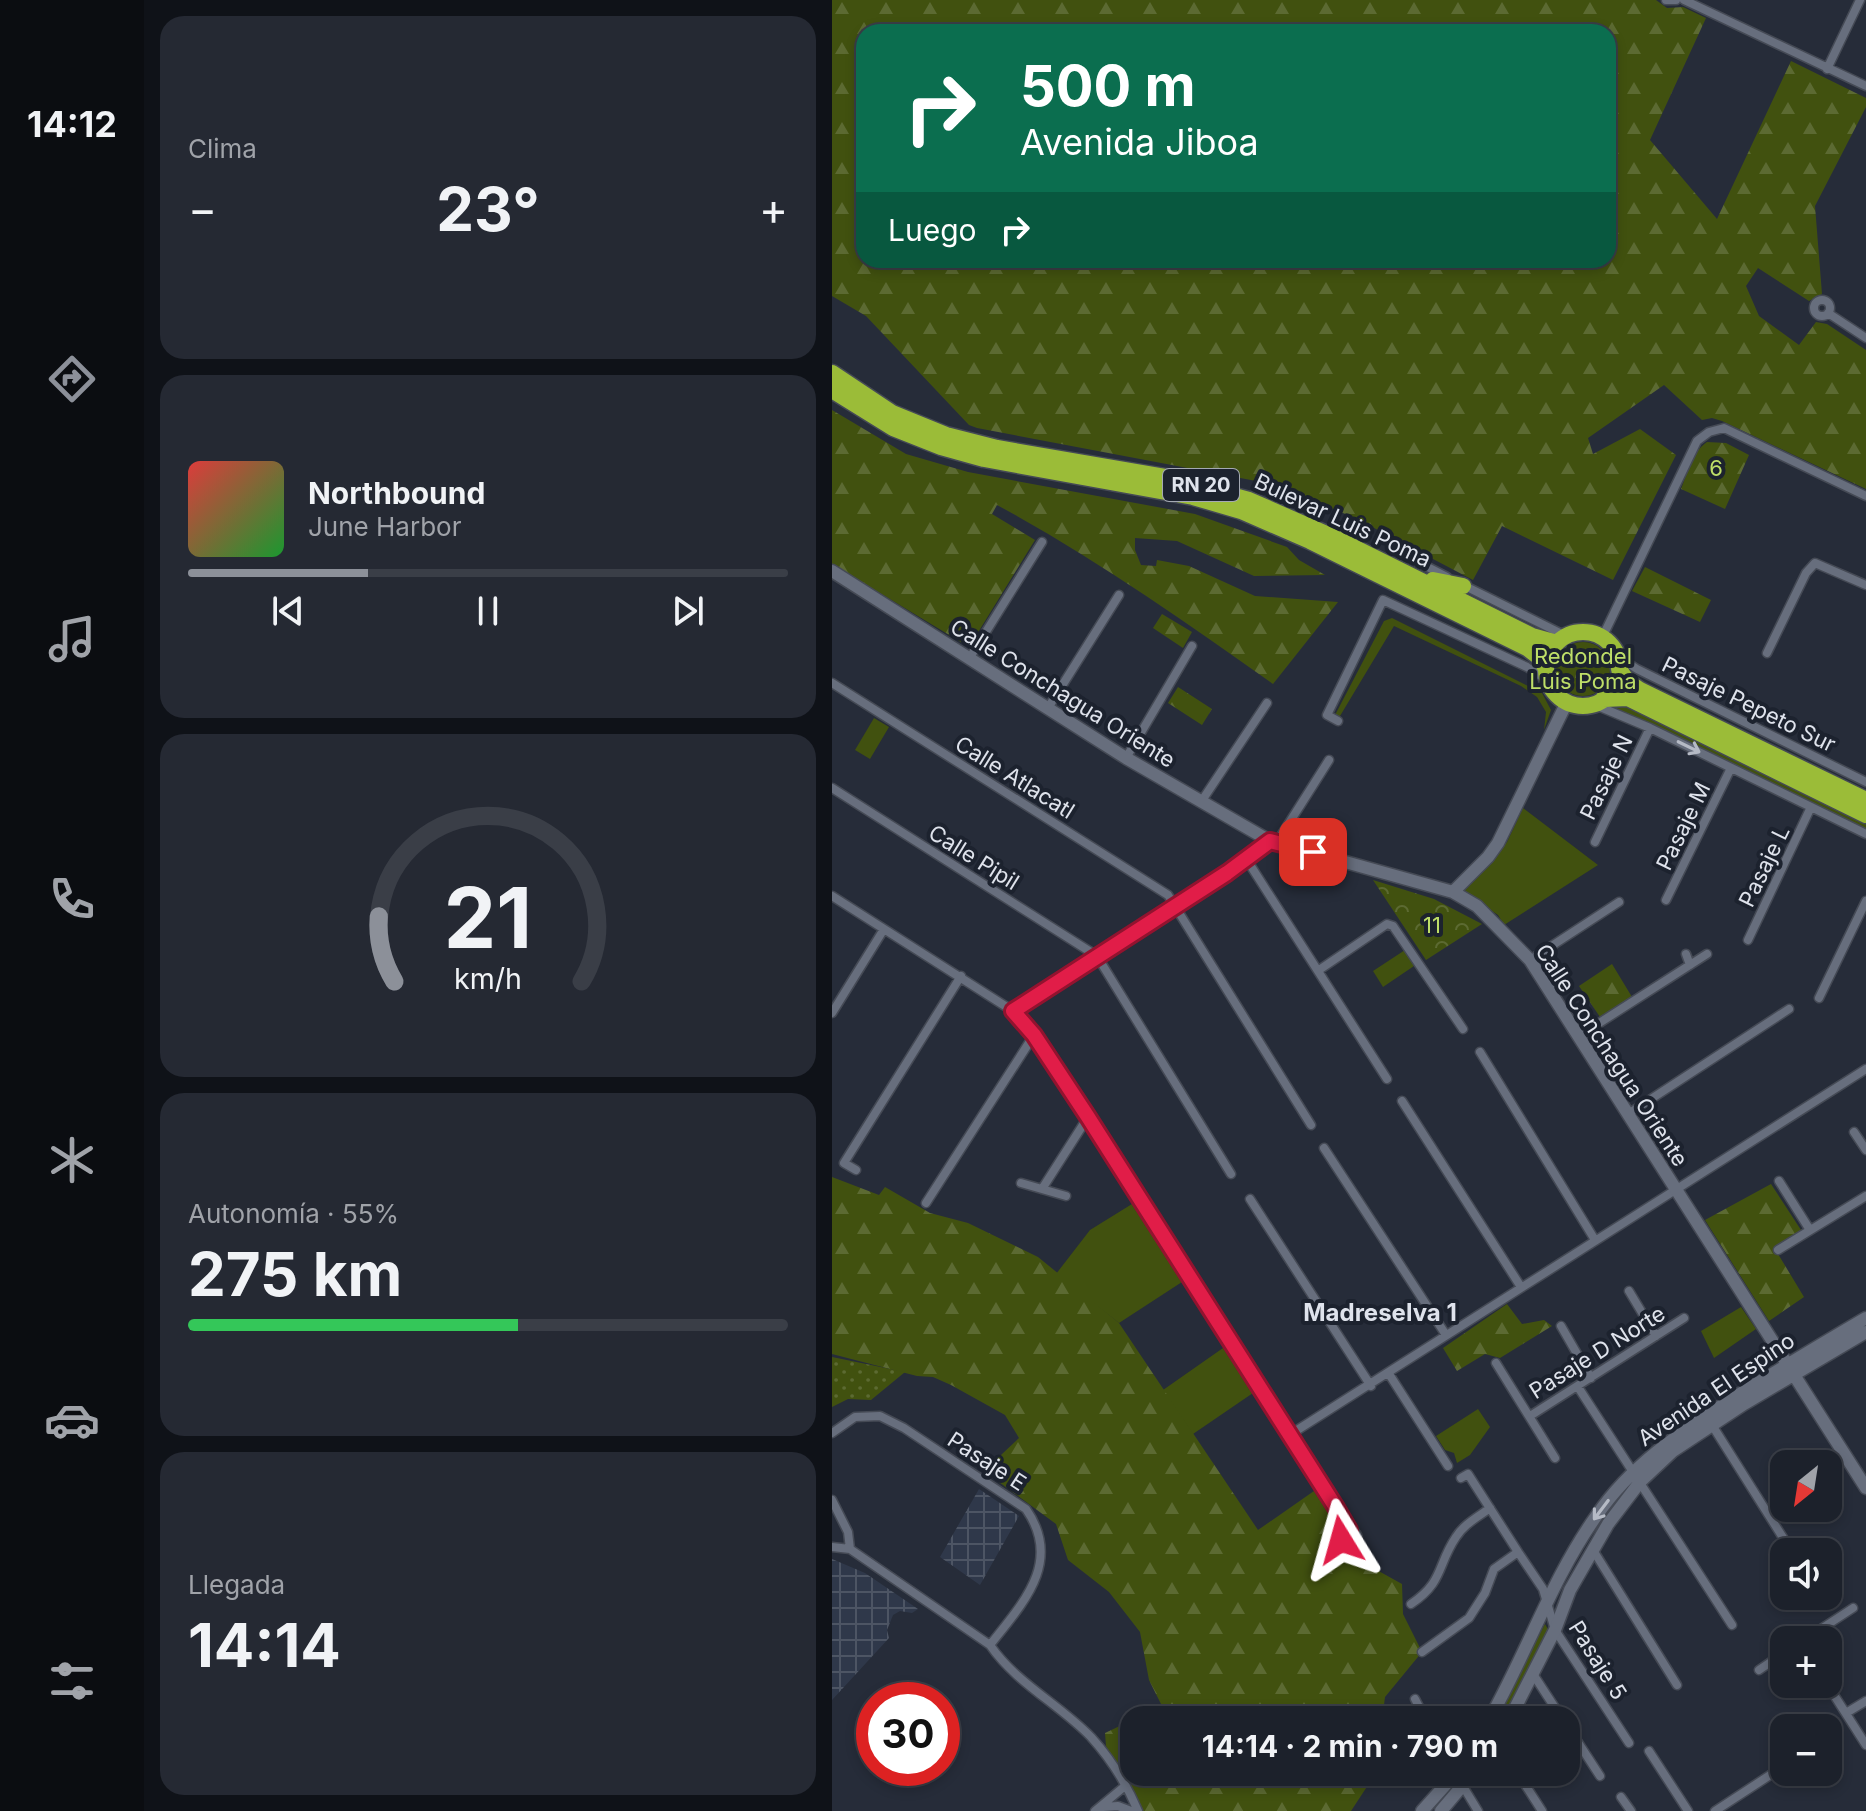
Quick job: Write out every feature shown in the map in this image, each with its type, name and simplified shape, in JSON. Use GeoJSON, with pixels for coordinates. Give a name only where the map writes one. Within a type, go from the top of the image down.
{"type":"FeatureCollection","features":[{"type":"Feature","properties":{"kind":"highway","name":"Bulevar Luis Poma"},"geometry":{"type":"LineString","coordinates":[[832,373],[877,404],[935,432],[997,448],[1165,477],[1233,494],[1411,568],[1532,636],[1561,640]]}},
{"type":"Feature","properties":{"kind":"highway","name":"Bulevar Luis Poma"},"geometry":{"type":"LineString","coordinates":[[832,390],[893,428],[952,451],[1193,497],[1254,516],[1527,648],[1540,658],[1547,675]]}},
{"type":"Feature","properties":{"kind":"highway"},"geometry":{"type":"LineString","coordinates":[[1411,568],[1463,586]]}},
{"type":"Feature","properties":{"kind":"highway","name":"RN 20"},"geometry":{"type":"LineString","coordinates":[[1561,640],[1584,632],[1602,638]]}},
{"type":"Feature","properties":{"kind":"highway"},"geometry":{"type":"LineString","coordinates":[[1602,638],[1613,648],[1627,681],[1640,690],[1866,800]]}},
{"type":"Feature","properties":{"kind":"highway"},"geometry":{"type":"LineString","coordinates":[[1547,675],[1550,652],[1561,640]]}},
{"type":"Feature","properties":{"kind":"highway"},"geometry":{"type":"LineString","coordinates":[[1598,702],[1614,689],[1618,663]]}},
{"type":"Feature","properties":{"kind":"highway","name":"RN 20"},"geometry":{"type":"LineString","coordinates":[[1547,675],[1554,691],[1567,702]]}},
{"type":"Feature","properties":{"kind":"highway"},"geometry":{"type":"LineString","coordinates":[[1567,702],[1577,705],[1628,698],[1866,815]]}},
{"type":"Feature","properties":{"kind":"main road","name":"Calle Conchagua Oriente"},"geometry":{"type":"LineString","coordinates":[[832,571],[973,653],[1048,708],[1126,758],[1274,841],[1453,892],[1477,906],[1503,929],[1530,960],[1866,1488]]}},
{"type":"Feature","properties":{"kind":"main road"},"geometry":{"type":"LineString","coordinates":[[1453,892],[1475,872],[1498,843],[1567,702]]}},
{"type":"Feature","properties":{"kind":"main road","name":"Avenida El Espino"},"geometry":{"type":"LineString","coordinates":[[1516,1706],[1555,1630],[1570,1590],[1636,1476],[1866,1318]]}},
{"type":"Feature","properties":{"kind":"main road","name":"Avenida El Espino"},"geometry":{"type":"LineString","coordinates":[[1496,1706],[1568,1560],[1598,1513],[1680,1432],[1790,1368],[1866,1332]]}},
{"type":"Feature","properties":{"kind":"main road"},"geometry":{"type":"LineString","coordinates":[[1422,1811],[1444,1786]]}},
{"type":"Feature","properties":{"kind":"main road"},"geometry":{"type":"LineString","coordinates":[[1441,1811],[1463,1787]]}},
{"type":"Feature","properties":{"kind":"street"},"geometry":{"type":"LineString","coordinates":[[1666,0],[1676,0]]}},
{"type":"Feature","properties":{"kind":"street"},"geometry":{"type":"LineString","coordinates":[[1684,0],[1866,86]]}},
{"type":"Feature","properties":{"kind":"street"},"geometry":{"type":"LineString","coordinates":[[1827,69],[1860,0]]}},
{"type":"Feature","properties":{"kind":"street"},"geometry":{"type":"LineString","coordinates":[[1828,313],[1866,338]]}},
{"type":"Feature","properties":{"kind":"street"},"geometry":{"type":"LineString","coordinates":[[1602,638],[1682,468],[1697,441],[1709,432],[1724,428],[1866,496]]}},
{"type":"Feature","properties":{"kind":"street"},"geometry":{"type":"LineString","coordinates":[[973,653],[1042,542]]}},
{"type":"Feature","properties":{"kind":"street"},"geometry":{"type":"LineString","coordinates":[[1767,653],[1806,573],[1815,563],[1866,585]]}},
{"type":"Feature","properties":{"kind":"street"},"geometry":{"type":"LineString","coordinates":[[1463,586],[1561,640]]}},
{"type":"Feature","properties":{"kind":"street"},"geometry":{"type":"LineString","coordinates":[[1048,708],[1119,595]]}},
{"type":"Feature","properties":{"kind":"street"},"geometry":{"type":"LineString","coordinates":[[1338,721],[1327,715],[1383,600],[1547,675]]}},
{"type":"Feature","properties":{"kind":"street"},"geometry":{"type":"LineString","coordinates":[[1126,758],[1192,646]]}},
{"type":"Feature","properties":{"kind":"street","name":"Pasaje Pepeto Sur"},"geometry":{"type":"LineString","coordinates":[[1618,663],[1637,669],[1866,782]]}},
{"type":"Feature","properties":{"kind":"street","name":"Calle Atlacatl"},"geometry":{"type":"LineString","coordinates":[[832,683],[1168,895],[1311,1125]]}},
{"type":"Feature","properties":{"kind":"street"},"geometry":{"type":"LineString","coordinates":[[1598,702],[1866,834]]}},
{"type":"Feature","properties":{"kind":"street"},"geometry":{"type":"LineString","coordinates":[[1201,802],[1267,703]]}},
{"type":"Feature","properties":{"kind":"street","name":"Pasaje N"},"geometry":{"type":"LineString","coordinates":[[1595,842],[1650,728]]}},
{"type":"Feature","properties":{"kind":"street"},"geometry":{"type":"LineString","coordinates":[[1013,1011],[1274,841],[1329,760]]}},
{"type":"Feature","properties":{"kind":"street","name":"Pasaje M"},"geometry":{"type":"LineString","coordinates":[[1666,900],[1731,768]]}},
{"type":"Feature","properties":{"kind":"street","name":"Calle Pipil"},"geometry":{"type":"LineString","coordinates":[[832,788],[1097,956]]}},
{"type":"Feature","properties":{"kind":"street","name":"Pasaje L"},"geometry":{"type":"LineString","coordinates":[[1748,940],[1811,807]]}},
{"type":"Feature","properties":{"kind":"street"},"geometry":{"type":"LineString","coordinates":[[1247,860],[1387,1079]]}},
{"type":"Feature","properties":{"kind":"street"},"geometry":{"type":"LineString","coordinates":[[832,896],[1013,1011],[1034,1035],[1291,1434],[1349,1530]]}},
{"type":"Feature","properties":{"kind":"street"},"geometry":{"type":"LineString","coordinates":[[1819,998],[1866,901]]}},
{"type":"Feature","properties":{"kind":"street"},"geometry":{"type":"LineString","coordinates":[[1530,960],[1619,902]]}},
{"type":"Feature","properties":{"kind":"street"},"geometry":{"type":"LineString","coordinates":[[1319,970],[1387,924],[1393,926],[1463,1029]]}},
{"type":"Feature","properties":{"kind":"street"},"geometry":{"type":"LineString","coordinates":[[832,1013],[884,929]]}},
{"type":"Feature","properties":{"kind":"street"},"geometry":{"type":"LineString","coordinates":[[1686,954],[1690,965]]}},
{"type":"Feature","properties":{"kind":"street"},"geometry":{"type":"LineString","coordinates":[[1579,1036],[1707,954]]}},
{"type":"Feature","properties":{"kind":"street"},"geometry":{"type":"LineString","coordinates":[[1097,956],[1231,1174]]}},
{"type":"Feature","properties":{"kind":"street"},"geometry":{"type":"LineString","coordinates":[[856,1170],[844,1163],[961,976]]}},
{"type":"Feature","properties":{"kind":"street"},"geometry":{"type":"LineString","coordinates":[[1770,1009],[1775,1018]]}},
{"type":"Feature","properties":{"kind":"street"},"geometry":{"type":"LineString","coordinates":[[1628,1114],[1789,1009]]}},
{"type":"Feature","properties":{"kind":"street"},"geometry":{"type":"LineString","coordinates":[[926,1203],[1034,1035]]}},
{"type":"Feature","properties":{"kind":"street"},"geometry":{"type":"LineString","coordinates":[[1480,1052],[1595,1240]]}},
{"type":"Feature","properties":{"kind":"street"},"geometry":{"type":"LineString","coordinates":[[1291,1434],[1866,1069]]}},
{"type":"Feature","properties":{"kind":"street"},"geometry":{"type":"LineString","coordinates":[[1402,1101],[1521,1287]]}},
{"type":"Feature","properties":{"kind":"street"},"geometry":{"type":"LineString","coordinates":[[1042,1189],[1088,1117]]}},
{"type":"Feature","properties":{"kind":"street"},"geometry":{"type":"LineString","coordinates":[[1858,1134],[1866,1150]]}},
{"type":"Feature","properties":{"kind":"street"},"geometry":{"type":"LineString","coordinates":[[1324,1148],[1446,1335]]}},
{"type":"Feature","properties":{"kind":"street"},"geometry":{"type":"LineString","coordinates":[[1779,1181],[1810,1230]]}},
{"type":"Feature","properties":{"kind":"street"},"geometry":{"type":"LineString","coordinates":[[1021,1183],[1066,1196]]}},
{"type":"Feature","properties":{"kind":"street"},"geometry":{"type":"LineString","coordinates":[[933,1193],[942,1199]]}},
{"type":"Feature","properties":{"kind":"street"},"geometry":{"type":"LineString","coordinates":[[1778,1250],[1866,1196]]}},
{"type":"Feature","properties":{"kind":"street"},"geometry":{"type":"LineString","coordinates":[[1250,1199],[1371,1386]]}},
{"type":"Feature","properties":{"kind":"street"},"geometry":{"type":"LineString","coordinates":[[1629,1291],[1656,1336]]}},
{"type":"Feature","properties":{"kind":"street","name":"Pasaje D Norte"},"geometry":{"type":"LineString","coordinates":[[1530,1416],[1684,1318]]}},
{"type":"Feature","properties":{"kind":"street"},"geometry":{"type":"LineString","coordinates":[[1561,1326],[1591,1378]]}},
{"type":"Feature","properties":{"kind":"street"},"geometry":{"type":"LineString","coordinates":[[1496,1363],[1555,1458]]}},
{"type":"Feature","properties":{"kind":"street"},"geometry":{"type":"LineString","coordinates":[[1389,1374],[1448,1466]]}},
{"type":"Feature","properties":{"kind":"street"},"geometry":{"type":"LineString","coordinates":[[1578,1387],[1732,1625]]}},
{"type":"Feature","properties":{"kind":"street","name":"Pasaje E"},"geometry":{"type":"LineString","coordinates":[[832,1433],[855,1417],[880,1416],[1026,1509],[1037,1525],[1043,1555],[1041,1566],[1036,1580],[990,1645]]}},
{"type":"Feature","properties":{"kind":"street"},"geometry":{"type":"LineString","coordinates":[[1712,1425],[1783,1538]]}},
{"type":"Feature","properties":{"kind":"street","name":"Pasaje 5"},"geometry":{"type":"LineString","coordinates":[[1465,1476],[1543,1589],[1555,1630],[1629,1743]]}},
{"type":"Feature","properties":{"kind":"street"},"geometry":{"type":"LineString","coordinates":[[832,1500],[848,1532],[850,1549]]}},
{"type":"Feature","properties":{"kind":"street"},"geometry":{"type":"LineString","coordinates":[[1411,1604],[1429,1592],[1454,1539],[1464,1527],[1490,1508]]}},
{"type":"Feature","properties":{"kind":"street"},"geometry":{"type":"LineString","coordinates":[[832,1547],[850,1549],[990,1645],[1003,1665],[1091,1738],[1120,1779]]}},
{"type":"Feature","properties":{"kind":"street"},"geometry":{"type":"LineString","coordinates":[[1593,1550],[1677,1685]]}},
{"type":"Feature","properties":{"kind":"street"},"geometry":{"type":"LineString","coordinates":[[1422,1652],[1469,1618],[1485,1593],[1494,1569],[1518,1552]]}},
{"type":"Feature","properties":{"kind":"street"},"geometry":{"type":"LineString","coordinates":[[1825,1626],[1853,1608]]}},
{"type":"Feature","properties":{"kind":"street"},"geometry":{"type":"LineString","coordinates":[[1759,1670],[1770,1663]]}},
{"type":"Feature","properties":{"kind":"street"},"geometry":{"type":"LineString","coordinates":[[1533,1674],[1554,1706]]}},
{"type":"Feature","properties":{"kind":"street"},"geometry":{"type":"LineString","coordinates":[[1836,1698],[1866,1745]]}},
{"type":"Feature","properties":{"kind":"street"},"geometry":{"type":"LineString","coordinates":[[1415,1699],[1419,1706]]}},
{"type":"Feature","properties":{"kind":"street"},"geometry":{"type":"LineString","coordinates":[[1846,1713],[1866,1701]]}},
{"type":"Feature","properties":{"kind":"street"},"geometry":{"type":"LineString","coordinates":[[1580,1745],[1600,1776]]}},
{"type":"Feature","properties":{"kind":"street"},"geometry":{"type":"LineString","coordinates":[[1649,1751],[1688,1811]]}},
{"type":"Feature","properties":{"kind":"street"},"geometry":{"type":"LineString","coordinates":[[1715,1811],[1770,1775]]}},
{"type":"Feature","properties":{"kind":"street"},"geometry":{"type":"LineString","coordinates":[[1096,1811],[1125,1786],[1138,1811]]}},
{"type":"Feature","properties":{"kind":"street"},"geometry":{"type":"LineString","coordinates":[[1526,1786],[1542,1811]]}},
{"type":"Feature","properties":{"kind":"street"},"geometry":{"type":"LineString","coordinates":[[1463,1787],[1478,1811]]}},
{"type":"Feature","properties":{"kind":"street"},"geometry":{"type":"LineString","coordinates":[[1621,1797],[1631,1811]]}},
{"type":"Feature","properties":{"kind":"street"},"geometry":{"type":"LineString","coordinates":[[1096,1811],[1111,1805],[1131,1811]]}},
{"type":"Feature","properties":{"kind":"shaded area"},"geometry":{"type":"Polygon","coordinates":[[[979,1489],[1019,1516],[980,1585],[940,1557],[979,1489]]]}},
{"type":"Feature","properties":{"kind":"shaded area"},"geometry":{"type":"Polygon","coordinates":[[[832,1559],[865,1573],[918,1609],[912,1613],[900,1611],[893,1615],[887,1630],[889,1638],[832,1700],[832,1559]]]}},
{"type":"Feature","properties":{"kind":"green space"},"geometry":{"type":"Polygon","coordinates":[[[832,0],[1656,0],[1667,8],[1683,7],[1706,18],[1650,140],[1717,219],[1791,61],[1866,98],[1866,107],[1815,206],[1822,294],[1809,301],[1758,268],[1746,286],[1759,316],[1799,345],[1816,322],[1827,324],[1866,350],[1866,489],[1722,421],[1712,418],[1702,420],[1664,385],[1588,438],[1593,454],[1640,429],[1676,455],[1613,580],[1502,526],[1473,580],[1357,519],[1277,485],[977,428],[969,425],[866,316],[832,296],[832,0]]]}},
{"type":"Feature","properties":{"kind":"green space"},"geometry":{"type":"Polygon","coordinates":[[[832,410],[906,454],[968,472],[1195,514],[1287,547],[1299,560],[1325,575],[1254,576],[1177,541],[1135,538],[1135,550],[1141,565],[1156,566],[1157,560],[1189,566],[1255,596],[1338,602],[1273,684],[1103,568],[997,505],[992,514],[1035,540],[969,647],[832,564],[832,410]]]}},
{"type":"Feature","properties":{"kind":"green space","name":"6"},"geometry":{"type":"Polygon","coordinates":[[[1707,442],[1726,443],[1749,455],[1725,509],[1681,489],[1694,457],[1707,442]]]}},
{"type":"Feature","properties":{"kind":"green space"},"geometry":{"type":"Polygon","coordinates":[[[1645,567],[1711,600],[1700,622],[1632,591],[1645,567]]]}},
{"type":"Feature","properties":{"kind":"green space"},"geometry":{"type":"Polygon","coordinates":[[[1162,614],[1192,632],[1183,648],[1153,628],[1162,614]]]}},
{"type":"Feature","properties":{"kind":"green space"},"geometry":{"type":"Polygon","coordinates":[[[1392,618],[1542,693],[1551,710],[1544,730],[1546,712],[1537,697],[1521,686],[1394,626],[1340,716],[1334,717],[1384,621],[1392,618]]]}},
{"type":"Feature","properties":{"kind":"green space","name":"Redondel Luis Poma"},"geometry":{"type":"Polygon","coordinates":[[[1583,642],[1602,650],[1610,669],[1602,688],[1583,696],[1564,688],[1556,669],[1564,650],[1583,642]]]}},
{"type":"Feature","properties":{"kind":"green space"},"geometry":{"type":"Polygon","coordinates":[[[1178,687],[1212,709],[1202,725],[1168,703],[1178,687]]]}},
{"type":"Feature","properties":{"kind":"green space"},"geometry":{"type":"Polygon","coordinates":[[[1608,706],[1624,706],[1866,824],[1866,833],[1608,706]]]}},
{"type":"Feature","properties":{"kind":"green space"},"geometry":{"type":"Polygon","coordinates":[[[874,718],[889,727],[870,759],[855,750],[874,718]]]}},
{"type":"Feature","properties":{"kind":"green space"},"geometry":{"type":"Polygon","coordinates":[[[1523,808],[1598,865],[1504,925],[1498,915],[1466,894],[1465,889],[1507,842],[1523,808]]]}},
{"type":"Feature","properties":{"kind":"green space","name":"11"},"geometry":{"type":"Polygon","coordinates":[[[1373,880],[1434,899],[1482,924],[1426,960],[1373,880]]]}},
{"type":"Feature","properties":{"kind":"green space"},"geometry":{"type":"Polygon","coordinates":[[[1405,950],[1414,966],[1383,987],[1373,971],[1405,950]]]}},
{"type":"Feature","properties":{"kind":"green space"},"geometry":{"type":"Polygon","coordinates":[[[1612,964],[1632,997],[1600,1017],[1579,986],[1612,964]]]}},
{"type":"Feature","properties":{"kind":"green space"},"geometry":{"type":"Polygon","coordinates":[[[832,1177],[879,1195],[885,1187],[930,1213],[968,1223],[1038,1257],[1119,1323],[1258,1530],[1314,1491],[1338,1528],[1335,1537],[1339,1549],[1402,1584],[1403,1614],[1422,1652],[1385,1697],[1384,1706],[1162,1706],[1149,1680],[1140,1632],[1109,1592],[1068,1560],[1056,1524],[984,1471],[1019,1438],[1005,1415],[933,1377],[917,1376],[832,1354],[832,1177]]]}},
{"type":"Feature","properties":{"kind":"green space"},"geometry":{"type":"Polygon","coordinates":[[[1771,1184],[1801,1230],[1775,1249],[1804,1297],[1769,1321],[1705,1220],[1771,1184]]]}},
{"type":"Feature","properties":{"kind":"green space"},"geometry":{"type":"Polygon","coordinates":[[[1132,1204],[1182,1282],[1119,1323],[1056,1274],[1090,1230],[1132,1204]]]}},
{"type":"Feature","properties":{"kind":"green space"},"geometry":{"type":"Polygon","coordinates":[[[1507,1304],[1522,1324],[1544,1320],[1552,1326],[1500,1358],[1485,1354],[1457,1371],[1443,1348],[1507,1304]]]}},
{"type":"Feature","properties":{"kind":"green space"},"geometry":{"type":"Polygon","coordinates":[[[1741,1307],[1756,1329],[1714,1358],[1701,1331],[1741,1307]]]}},
{"type":"Feature","properties":{"kind":"green space"},"geometry":{"type":"Polygon","coordinates":[[[1223,1348],[1253,1393],[1193,1434],[1163,1390],[1223,1348]]]}},
{"type":"Feature","properties":{"kind":"green space"},"geometry":{"type":"Polygon","coordinates":[[[832,1357],[905,1372],[871,1400],[848,1399],[832,1407],[832,1357]]]}},
{"type":"Feature","properties":{"kind":"green space"},"geometry":{"type":"Polygon","coordinates":[[[1478,1409],[1490,1427],[1470,1455],[1457,1463],[1454,1453],[1445,1450],[1436,1436],[1478,1409]]]}},
{"type":"Feature","properties":{"kind":"green space"},"geometry":{"type":"Polygon","coordinates":[[[1545,1624],[1550,1633],[1510,1706],[1501,1706],[1545,1624]]]}},
{"type":"Feature","properties":{"kind":"green space"},"geometry":{"type":"Polygon","coordinates":[[[1120,1726],[1120,1771],[1106,1746],[1105,1733],[1120,1726]]]}},
{"type":"Feature","properties":{"kind":"green space"},"geometry":{"type":"Polygon","coordinates":[[[1129,1786],[1367,1786],[1351,1811],[1143,1811],[1129,1786]]]}},
{"type":"Feature","properties":{"kind":"district","name":"Madreselva 1"},"geometry":{"type":"Point","coordinates":[1380,1312]}},
{"type":"Feature","properties":{"kind":"route"},"geometry":{"type":"LineString","coordinates":[[1313,852],[1270,841],[1247,860],[1013,1011],[1034,1035],[1088,1117],[1335,1506],[1349,1530],[1343,1532],[1341,1540]]}}]}
